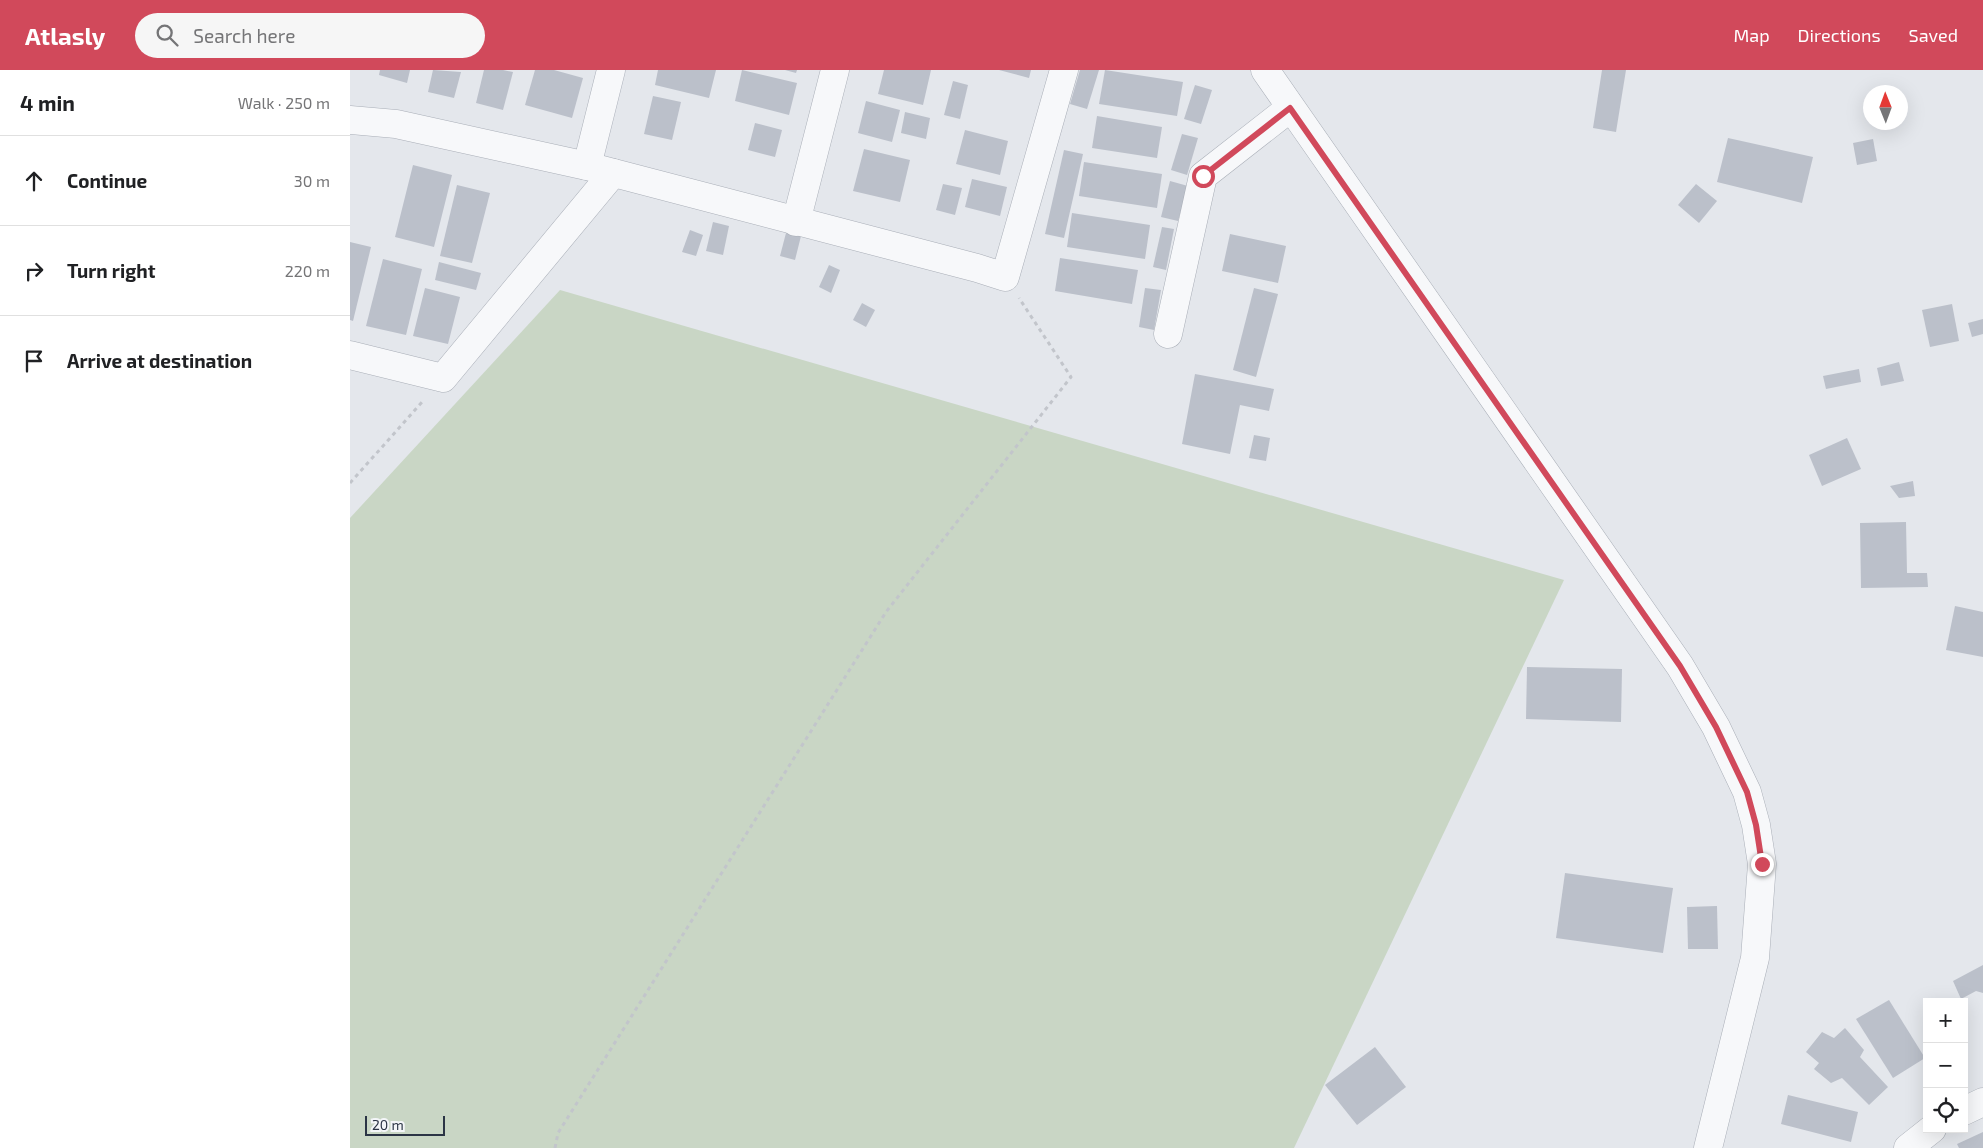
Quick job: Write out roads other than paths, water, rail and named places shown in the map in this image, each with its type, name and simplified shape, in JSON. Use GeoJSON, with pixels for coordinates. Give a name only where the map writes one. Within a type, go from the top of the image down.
{"type":"FeatureCollection","features":[{"type":"Feature","properties":{"kind":"street"},"geometry":{"type":"LineString","coordinates":[[587,166],[611,70]]}},
{"type":"Feature","properties":{"kind":"street"},"geometry":{"type":"LineString","coordinates":[[796,222],[835,70]]}},
{"type":"Feature","properties":{"kind":"street"},"geometry":{"type":"LineString","coordinates":[[350,120],[396,124],[587,166],[978,268],[1005,277],[1064,70]]}},
{"type":"Feature","properties":{"kind":"street"},"geometry":{"type":"LineString","coordinates":[[1265,70],[1680,666],[1716,727],[1747,792],[1756,825],[1762,864],[1755,958],[1708,1148]]}},
{"type":"Feature","properties":{"kind":"street"},"geometry":{"type":"LineString","coordinates":[[1168,334],[1203,176],[1290,108]]}},
{"type":"Feature","properties":{"kind":"street"},"geometry":{"type":"LineString","coordinates":[[350,355],[444,378],[613,174]]}},
{"type":"Feature","properties":{"kind":"street"},"geometry":{"type":"LineString","coordinates":[[1968,1109],[1983,1102]]}},
{"type":"Feature","properties":{"kind":"street"},"geometry":{"type":"LineString","coordinates":[[1908,1148],[1927,1133]]}}]}
